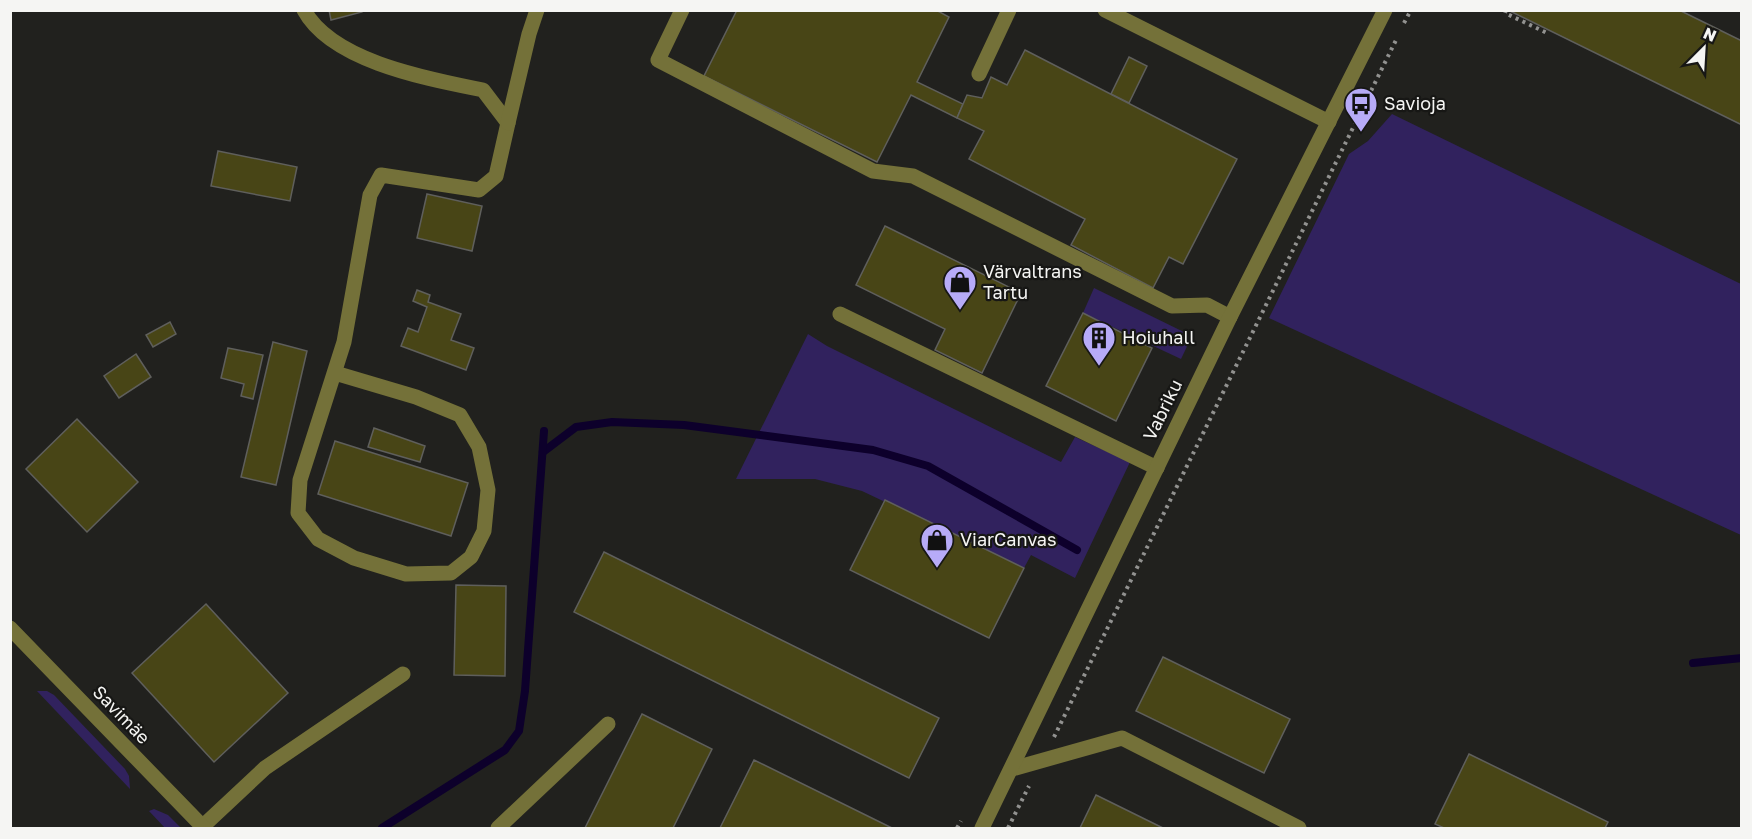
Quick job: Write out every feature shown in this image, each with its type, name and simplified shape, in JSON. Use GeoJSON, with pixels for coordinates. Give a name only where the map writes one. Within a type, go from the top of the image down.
{"type":"FeatureCollection","features":[{"type":"Feature","properties":{"kind":"street"},"geometry":{"type":"LineString","coordinates":[[304,10],[310,23],[345,50],[424,78],[483,90],[508,123]]}},
{"type":"Feature","properties":{"kind":"street"},"geometry":{"type":"LineString","coordinates":[[335,373],[416,396],[460,415],[479,447],[488,490],[484,531],[471,557],[451,573],[406,574],[354,558],[318,539],[298,513],[300,480],[345,342],[370,195],[381,175],[479,190],[496,176],[529,34],[537,10]]}},
{"type":"Feature","properties":{"kind":"street"},"geometry":{"type":"LineString","coordinates":[[682,10],[658,60],[873,171],[913,176],[1172,306],[1207,305],[1230,316]]}},
{"type":"Feature","properties":{"kind":"street"},"geometry":{"type":"LineString","coordinates":[[1105,10],[1329,122]]}},
{"type":"Feature","properties":{"kind":"street","name":"Vabriku"},"geometry":{"type":"LineString","coordinates":[[982,828],[1230,316],[1385,10]]}},
{"type":"Feature","properties":{"kind":"street"},"geometry":{"type":"LineString","coordinates":[[979,74],[1005,12]]}},
{"type":"Feature","properties":{"kind":"street"},"geometry":{"type":"LineString","coordinates":[[840,314],[1157,468]]}},
{"type":"Feature","properties":{"kind":"street","name":"Savimäe"},"geometry":{"type":"LineString","coordinates":[[10,628],[203,827]]}},
{"type":"Feature","properties":{"kind":"street"},"geometry":{"type":"LineString","coordinates":[[203,827],[266,768],[403,674]]}},
{"type":"Feature","properties":{"kind":"street"},"geometry":{"type":"LineString","coordinates":[[498,828],[608,724]]}},
{"type":"Feature","properties":{"kind":"street"},"geometry":{"type":"LineString","coordinates":[[1012,769],[1122,738],[1299,828]]}},
{"type":"Feature","properties":{"kind":"path"},"geometry":{"type":"LineString","coordinates":[[1008,828],[1411,10]]}},
{"type":"Feature","properties":{"kind":"path"},"geometry":{"type":"LineString","coordinates":[[1506,10],[1505,13],[1547,33]]}},
{"type":"Feature","properties":{"kind":"shaded area"},"geometry":{"type":"Polygon","coordinates":[[[1392,114],[1741,284],[1741,535],[1269,318],[1349,154],[1368,141],[1392,114]]]}},
{"type":"Feature","properties":{"kind":"shaded area"},"geometry":{"type":"Polygon","coordinates":[[[1094,288],[1192,336],[1181,359],[1083,313],[1094,288]]]}},
{"type":"Feature","properties":{"kind":"shaded area"},"geometry":{"type":"Polygon","coordinates":[[[808,334],[827,346],[1061,462],[1075,437],[1130,462],[1075,578],[1031,555],[1024,568],[862,491],[815,479],[736,479],[808,334]]]}},
{"type":"Feature","properties":{"kind":"shaded area"},"geometry":{"type":"Polygon","coordinates":[[[37,691],[47,691],[54,695],[125,769],[129,776],[130,789],[37,691]]]}},
{"type":"Feature","properties":{"kind":"shaded area"},"geometry":{"type":"Polygon","coordinates":[[[154,809],[168,815],[181,828],[165,828],[149,811],[154,809]]]}},
{"type":"Feature","properties":{"kind":"building"},"geometry":{"type":"Polygon","coordinates":[[[329,10],[362,10],[362,12],[331,20],[329,10]]]}},
{"type":"Feature","properties":{"kind":"building"},"geometry":{"type":"Polygon","coordinates":[[[737,10],[936,10],[949,17],[917,82],[963,104],[957,118],[911,95],[877,162],[704,76],[737,10]]]}},
{"type":"Feature","properties":{"kind":"building"},"geometry":{"type":"Polygon","coordinates":[[[1679,10],[1742,41],[1742,125],[1510,11],[1679,10]]]}},
{"type":"Feature","properties":{"kind":"building"},"geometry":{"type":"Polygon","coordinates":[[[1025,50],[1237,159],[1183,264],[1169,257],[1153,288],[1071,245],[1085,219],[969,159],[984,131],[957,118],[967,95],[982,98],[991,77],[1007,85],[1025,50]]]}},
{"type":"Feature","properties":{"kind":"building"},"geometry":{"type":"Polygon","coordinates":[[[1129,57],[1147,66],[1129,103],[1111,94],[1129,57]]]}},
{"type":"Feature","properties":{"kind":"building"},"geometry":{"type":"Polygon","coordinates":[[[218,151],[297,167],[290,201],[211,186],[218,151]]]}},
{"type":"Feature","properties":{"kind":"building"},"geometry":{"type":"Polygon","coordinates":[[[427,194],[482,206],[472,251],[417,238],[427,194]]]}},
{"type":"Feature","properties":{"kind":"building","name":"Värvaltrans Tartu"},"geometry":{"type":"Polygon","coordinates":[[[885,226],[1021,293],[982,373],[935,350],[945,329],[856,285],[885,226]]]}},
{"type":"Feature","properties":{"kind":"building"},"geometry":{"type":"Polygon","coordinates":[[[417,290],[430,295],[428,302],[461,314],[451,340],[474,348],[466,370],[401,346],[408,328],[418,332],[427,307],[413,301],[417,290]]]}},
{"type":"Feature","properties":{"kind":"building","name":"Hoiuhall"},"geometry":{"type":"Polygon","coordinates":[[[1083,313],[1152,348],[1116,421],[1046,386],[1083,313]]]}},
{"type":"Feature","properties":{"kind":"building"},"geometry":{"type":"Polygon","coordinates":[[[170,322],[176,334],[153,347],[146,335],[170,322]]]}},
{"type":"Feature","properties":{"kind":"building"},"geometry":{"type":"Polygon","coordinates":[[[273,342],[307,351],[276,485],[241,477],[273,342]]]}},
{"type":"Feature","properties":{"kind":"building"},"geometry":{"type":"Polygon","coordinates":[[[228,348],[263,355],[253,399],[241,396],[244,384],[221,378],[228,348]]]}},
{"type":"Feature","properties":{"kind":"building"},"geometry":{"type":"Polygon","coordinates":[[[136,354],[151,377],[119,398],[104,376],[136,354]]]}},
{"type":"Feature","properties":{"kind":"building"},"geometry":{"type":"Polygon","coordinates":[[[77,419],[138,482],[87,532],[26,469],[77,419]]]}},
{"type":"Feature","properties":{"kind":"building"},"geometry":{"type":"Polygon","coordinates":[[[374,428],[425,446],[420,462],[368,447],[374,428]]]}},
{"type":"Feature","properties":{"kind":"building"},"geometry":{"type":"Polygon","coordinates":[[[335,441],[468,483],[451,536],[318,494],[335,441]]]}},
{"type":"Feature","properties":{"kind":"building","name":"ViarCanvas"},"geometry":{"type":"Polygon","coordinates":[[[885,500],[1024,568],[989,638],[850,570],[885,500]]]}},
{"type":"Feature","properties":{"kind":"building"},"geometry":{"type":"Polygon","coordinates":[[[604,552],[939,718],[909,778],[574,612],[604,552]]]}},
{"type":"Feature","properties":{"kind":"building"},"geometry":{"type":"Polygon","coordinates":[[[456,585],[506,586],[505,676],[454,675],[456,585]]]}},
{"type":"Feature","properties":{"kind":"building"},"geometry":{"type":"Polygon","coordinates":[[[206,604],[288,693],[214,762],[132,673],[206,604]]]}},
{"type":"Feature","properties":{"kind":"building"},"geometry":{"type":"Polygon","coordinates":[[[1163,657],[1290,719],[1264,773],[1136,711],[1163,657]]]}},
{"type":"Feature","properties":{"kind":"building"},"geometry":{"type":"Polygon","coordinates":[[[642,714],[712,749],[673,828],[585,828],[642,714]]]}},
{"type":"Feature","properties":{"kind":"building"},"geometry":{"type":"Polygon","coordinates":[[[1469,754],[1608,822],[1605,828],[1444,828],[1435,824],[1469,754]]]}},
{"type":"Feature","properties":{"kind":"building"},"geometry":{"type":"Polygon","coordinates":[[[754,760],[892,828],[720,828],[754,760]]]}},
{"type":"Feature","properties":{"kind":"building"},"geometry":{"type":"Polygon","coordinates":[[[1096,795],[1163,828],[1080,828],[1096,795]]]}},
{"type":"Feature","properties":{"kind":"waterway"},"geometry":{"type":"LineString","coordinates":[[543,452],[576,427],[612,422],[684,425],[873,450],[928,466],[1077,550]]}},
{"type":"Feature","properties":{"kind":"waterway"},"geometry":{"type":"LineString","coordinates":[[382,828],[505,750],[519,731],[525,691],[544,431]]}},
{"type":"Feature","properties":{"kind":"waterway"},"geometry":{"type":"LineString","coordinates":[[1693,663],[1742,658]]}},
{"type":"Feature","properties":{"kind":"place","name":"Savioja"},"geometry":{"type":"Point","coordinates":[1361,133]}},
{"type":"Feature","properties":{"kind":"place","name":"Värvaltrans Tartu"},"geometry":{"type":"Point","coordinates":[960,311]}},
{"type":"Feature","properties":{"kind":"place","name":"Hoiuhall"},"geometry":{"type":"Point","coordinates":[1099,367]}},
{"type":"Feature","properties":{"kind":"place","name":"ViarCanvas"},"geometry":{"type":"Point","coordinates":[937,569]}}]}
